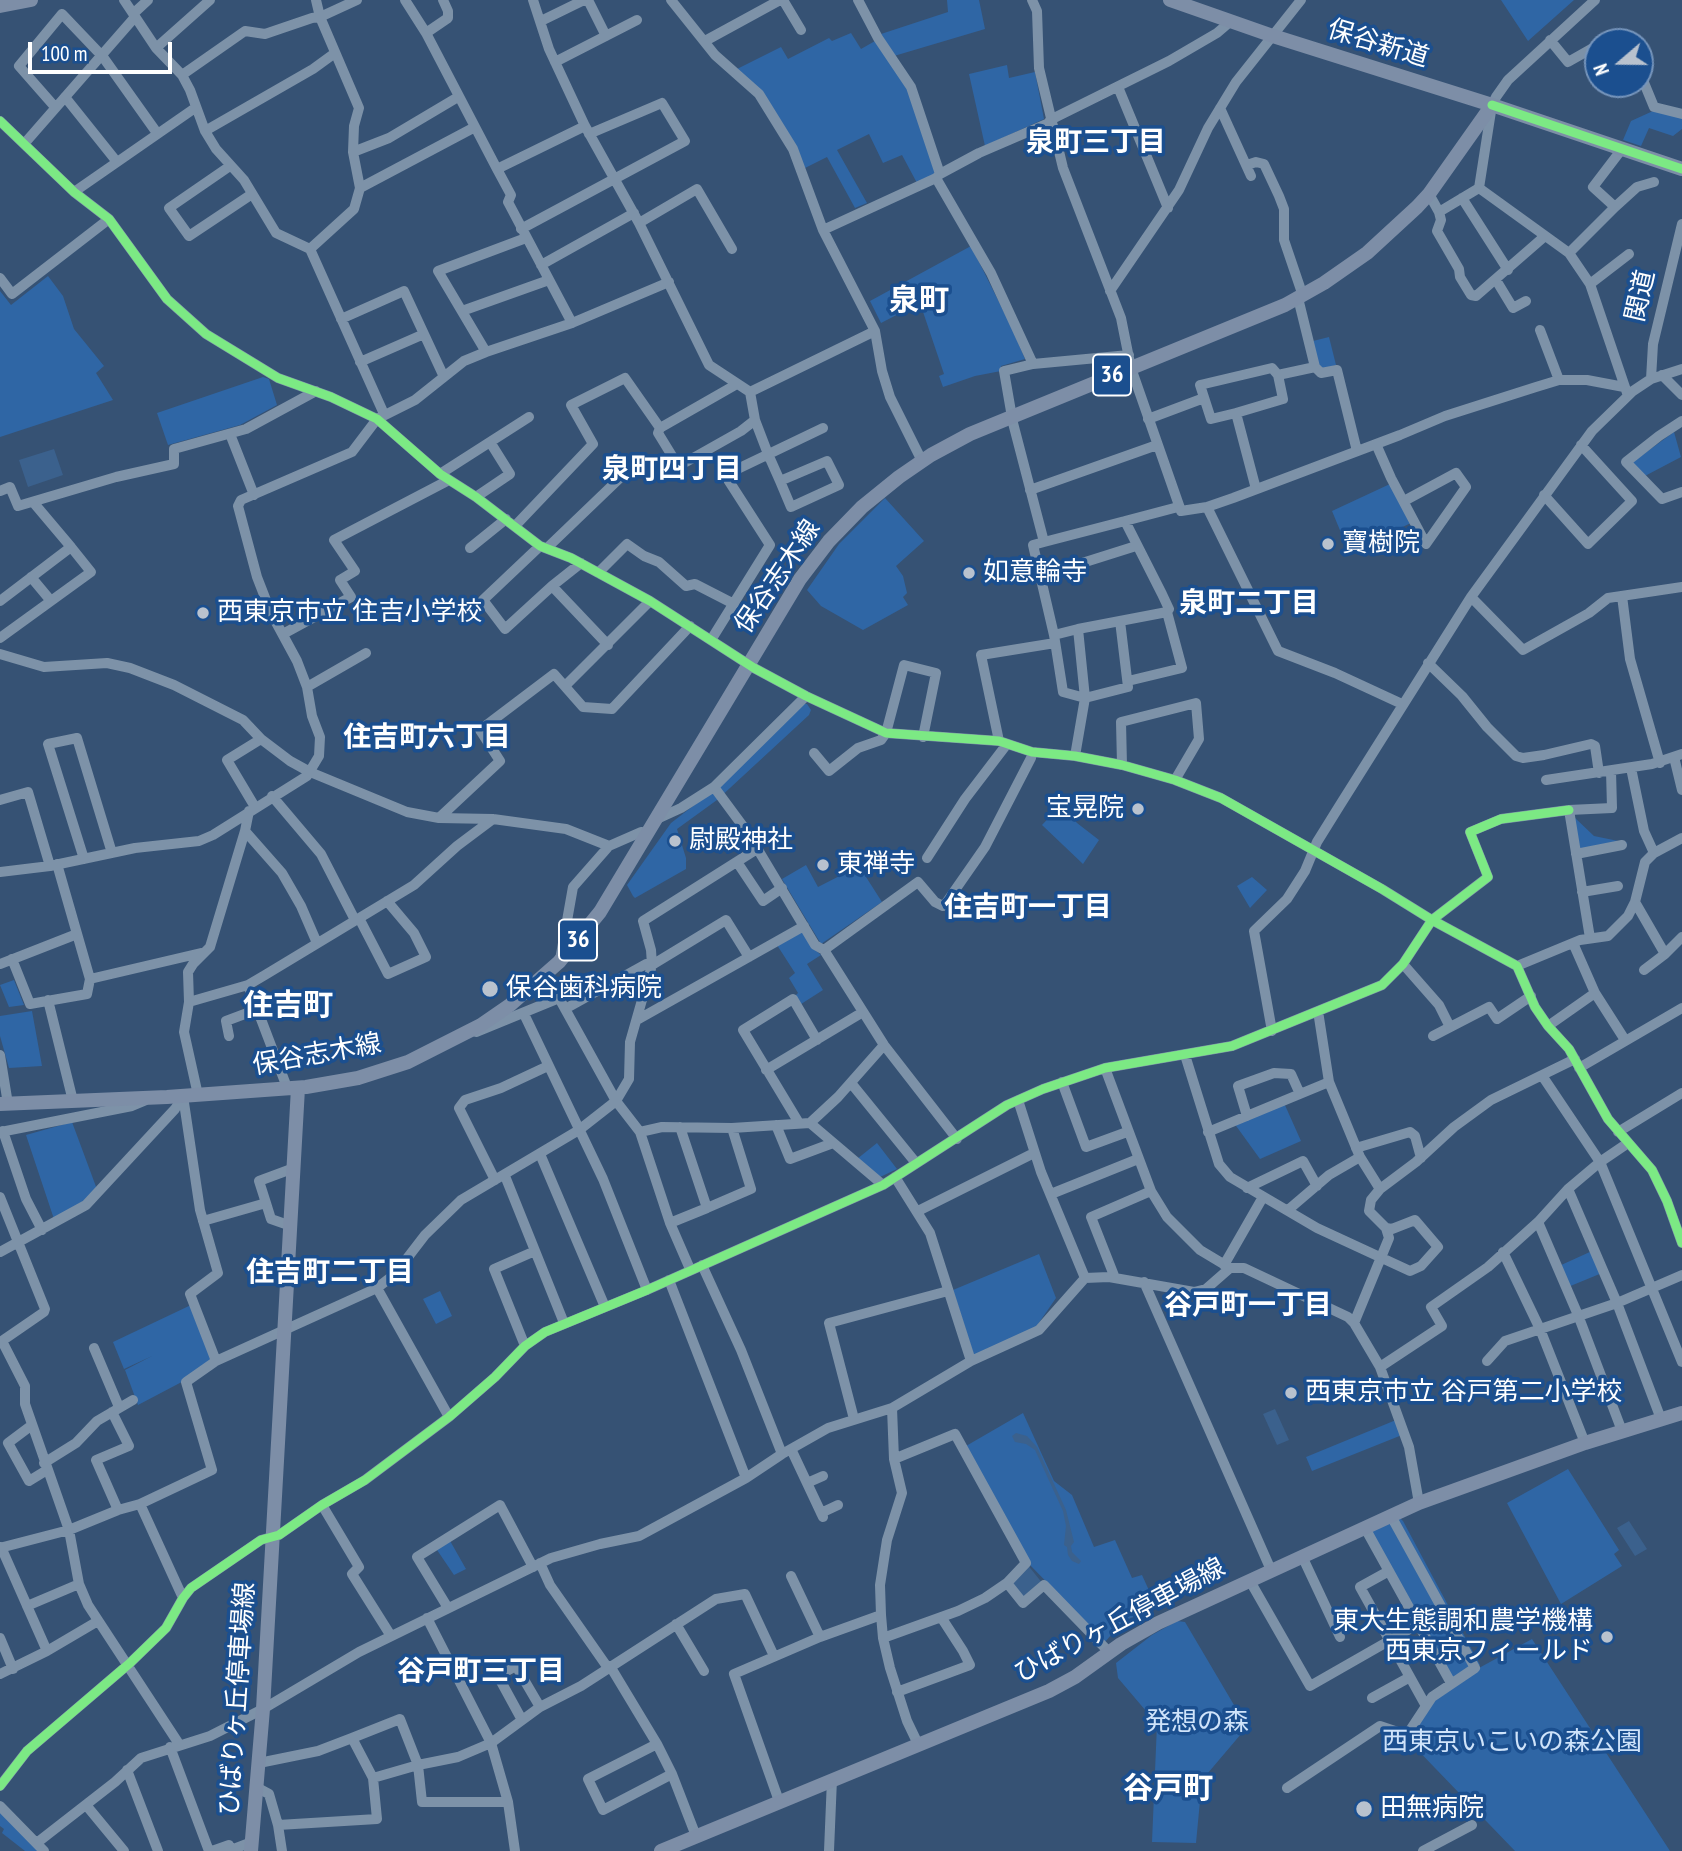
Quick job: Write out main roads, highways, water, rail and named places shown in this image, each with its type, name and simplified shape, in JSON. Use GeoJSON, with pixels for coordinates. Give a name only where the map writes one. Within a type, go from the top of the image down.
{"type":"FeatureCollection","features":[{"type":"Feature","properties":{"kind":"main road"},"geometry":{"type":"LineString","coordinates":[[0,6],[31,0]]}},
{"type":"Feature","properties":{"kind":"main road","name":"保谷新道"},"geometry":{"type":"LineString","coordinates":[[1171,0],[1272,36],[1492,104],[1682,169]]}},
{"type":"Feature","properties":{"kind":"main road","name":"保谷志木線"},"geometry":{"type":"LineString","coordinates":[[4,1104],[293,1089],[383,1071],[408,1062],[463,1036],[510,1005],[559,962],[600,912],[800,579],[829,541],[882,490],[922,461],[970,434],[1130,361],[1300,297],[1367,253],[1429,194],[1492,104]]}},
{"type":"Feature","properties":{"kind":"main road","name":"ひばりヶ丘停車場線"},"geometry":{"type":"LineString","coordinates":[[251,1847],[263,1709],[286,1328],[294,1168],[293,1089]]}},
{"type":"Feature","properties":{"kind":"main road","name":"ひばりヶ丘停車場線"},"geometry":{"type":"LineString","coordinates":[[662,1851],[1062,1685],[1109,1652],[1158,1623],[1419,1503],[1585,1443],[1682,1413]]}},
{"type":"Feature","properties":{"kind":"place","name":"寶樹院"},"geometry":{"type":"Point","coordinates":[1328,544]}},
{"type":"Feature","properties":{"kind":"place","name":"如意輪寺"},"geometry":{"type":"Point","coordinates":[969,573]}},
{"type":"Feature","properties":{"kind":"place","name":"西東京市立 住吉小学校"},"geometry":{"type":"Point","coordinates":[203,613]}},
{"type":"Feature","properties":{"kind":"place","name":"宝晃院"},"geometry":{"type":"Point","coordinates":[1138,809]}},
{"type":"Feature","properties":{"kind":"place","name":"尉殿神社"},"geometry":{"type":"Point","coordinates":[675,841]}},
{"type":"Feature","properties":{"kind":"place","name":"東禅寺"},"geometry":{"type":"Point","coordinates":[823,865]}},
{"type":"Feature","properties":{"kind":"place","name":"保谷歯科病院"},"geometry":{"type":"Point","coordinates":[490,989]}},
{"type":"Feature","properties":{"kind":"place","name":"西東京市立 谷戸第二小学校"},"geometry":{"type":"Point","coordinates":[1291,1393]}},
{"type":"Feature","properties":{"kind":"place","name":"東大生態調和農学機構 西東京フィールド"},"geometry":{"type":"Point","coordinates":[1607,1637]}},
{"type":"Feature","properties":{"kind":"place","name":"田無病院"},"geometry":{"type":"Point","coordinates":[1364,1809]}},
{"type":"Feature","properties":{"kind":"district","name":"泉町三丁目"},"geometry":{"type":"Point","coordinates":[1096,143]}},
{"type":"Feature","properties":{"kind":"district","name":"泉町"},"geometry":{"type":"Point","coordinates":[919,301]}},
{"type":"Feature","properties":{"kind":"district","name":"泉町四丁目"},"geometry":{"type":"Point","coordinates":[672,470]}},
{"type":"Feature","properties":{"kind":"district","name":"泉町二丁目"},"geometry":{"type":"Point","coordinates":[1249,604]}},
{"type":"Feature","properties":{"kind":"district","name":"住吉町六丁目"},"geometry":{"type":"Point","coordinates":[427,738]}},
{"type":"Feature","properties":{"kind":"district","name":"住吉町一丁目"},"geometry":{"type":"Point","coordinates":[1028,908]}},
{"type":"Feature","properties":{"kind":"district","name":"住吉町"},"geometry":{"type":"Point","coordinates":[288,1006]}},
{"type":"Feature","properties":{"kind":"district","name":"住吉町二丁目"},"geometry":{"type":"Point","coordinates":[330,1273]}},
{"type":"Feature","properties":{"kind":"district","name":"谷戸町一丁目"},"geometry":{"type":"Point","coordinates":[1248,1306]}},
{"type":"Feature","properties":{"kind":"district","name":"谷戸町三丁目"},"geometry":{"type":"Point","coordinates":[481,1672]}},
{"type":"Feature","properties":{"kind":"district","name":"谷戸町"},"geometry":{"type":"Point","coordinates":[1168,1789]}},
{"type":"Feature","properties":{"kind":"park label","name":"発想の森"},"geometry":{"type":"Point","coordinates":[1197,1723]}},
{"type":"Feature","properties":{"kind":"park label","name":"西東京いこいの森公園"},"geometry":{"type":"Point","coordinates":[1512,1743]}}]}
